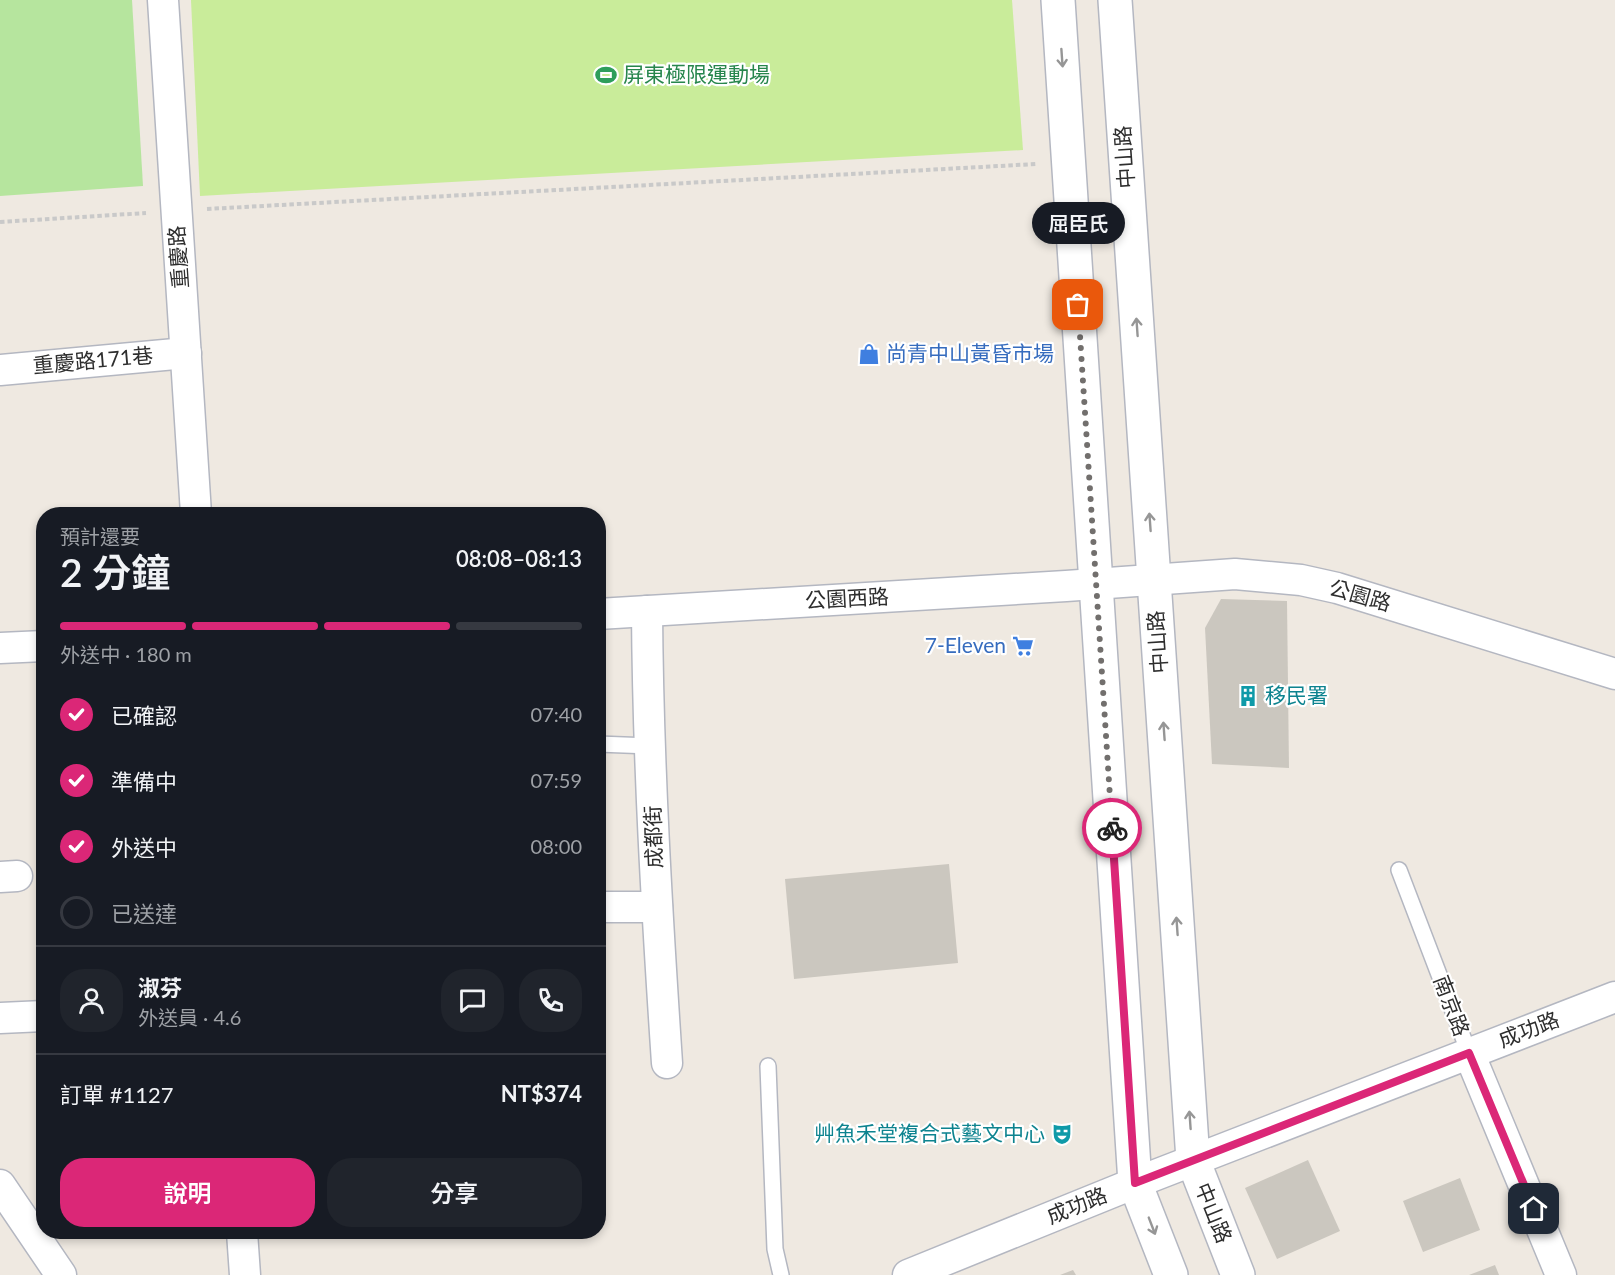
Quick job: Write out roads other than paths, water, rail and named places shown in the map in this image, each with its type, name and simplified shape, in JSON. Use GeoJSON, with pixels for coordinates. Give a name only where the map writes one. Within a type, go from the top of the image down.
{"type":"FeatureCollection","features":[{"type":"Feature","properties":{"kind":"street","name":"重慶路"},"geometry":{"type":"LineString","coordinates":[[163,0],[196,507]]}},
{"type":"Feature","properties":{"kind":"street"},"geometry":{"type":"LineString","coordinates":[[1058,0],[1135,1183],[1171,1275]]}},
{"type":"Feature","properties":{"kind":"street","name":"中山路"},"geometry":{"type":"LineString","coordinates":[[1115,0],[1192,1160],[1238,1275]]}},
{"type":"Feature","properties":{"kind":"street","name":"重慶路171巷"},"geometry":{"type":"LineString","coordinates":[[0,370],[186,353]]}},
{"type":"Feature","properties":{"kind":"street","name":"公園路"},"geometry":{"type":"LineString","coordinates":[[1096,584],[1234,574],[1301,580],[1337,588],[1615,674]]}},
{"type":"Feature","properties":{"kind":"street","name":"公園西路"},"geometry":{"type":"LineString","coordinates":[[606,614],[1096,584]]}},
{"type":"Feature","properties":{"kind":"street","name":"成都街"},"geometry":{"type":"LineString","coordinates":[[647,611],[657,907],[667,1063]]}},
{"type":"Feature","properties":{"kind":"street"},"geometry":{"type":"LineString","coordinates":[[0,648],[36,646]]}},
{"type":"Feature","properties":{"kind":"street"},"geometry":{"type":"LineString","coordinates":[[606,907],[657,907]]}},
{"type":"Feature","properties":{"kind":"street","name":"成功路"},"geometry":{"type":"LineString","coordinates":[[908,1275],[1192,1160],[1615,997]]}},
{"type":"Feature","properties":{"kind":"street"},"geometry":{"type":"LineString","coordinates":[[0,1018],[36,1016]]}},
{"type":"Feature","properties":{"kind":"street","name":"南京路"},"geometry":{"type":"LineString","coordinates":[[1469,1053],[1561,1275]]}},
{"type":"Feature","properties":{"kind":"street"},"geometry":{"type":"LineString","coordinates":[[0,1185],[36,1238]]}},
{"type":"Feature","properties":{"kind":"street"},"geometry":{"type":"LineString","coordinates":[[37,1239],[61,1275]]}},
{"type":"Feature","properties":{"kind":"street"},"geometry":{"type":"LineString","coordinates":[[242,1239],[245,1275]]}},
{"type":"Feature","properties":{"kind":"lane"},"geometry":{"type":"LineString","coordinates":[[606,744],[650,746]]}},
{"type":"Feature","properties":{"kind":"lane","name":"南京路"},"geometry":{"type":"LineString","coordinates":[[1399,870],[1469,1053]]}},
{"type":"Feature","properties":{"kind":"lane"},"geometry":{"type":"LineString","coordinates":[[768,1066],[775,1249],[781,1275]]}},
{"type":"Feature","properties":{"kind":"place","name":"屏東極限運動場"},"geometry":{"type":"Point","coordinates":[606,75]}},
{"type":"Feature","properties":{"kind":"place","name":"屈臣氏"},"geometry":{"type":"Point","coordinates":[1078,305]}},
{"type":"Feature","properties":{"kind":"place","name":"尚青中山黃昏市場"},"geometry":{"type":"Point","coordinates":[869,354]}},
{"type":"Feature","properties":{"kind":"place","name":"7-Eleven"},"geometry":{"type":"Point","coordinates":[1023,646]}},
{"type":"Feature","properties":{"kind":"place","name":"移民署"},"geometry":{"type":"Point","coordinates":[1248,696]}},
{"type":"Feature","properties":{"kind":"place","name":"艸魚禾堂複合式藝文中心"},"geometry":{"type":"Point","coordinates":[1062,1134]}}]}
